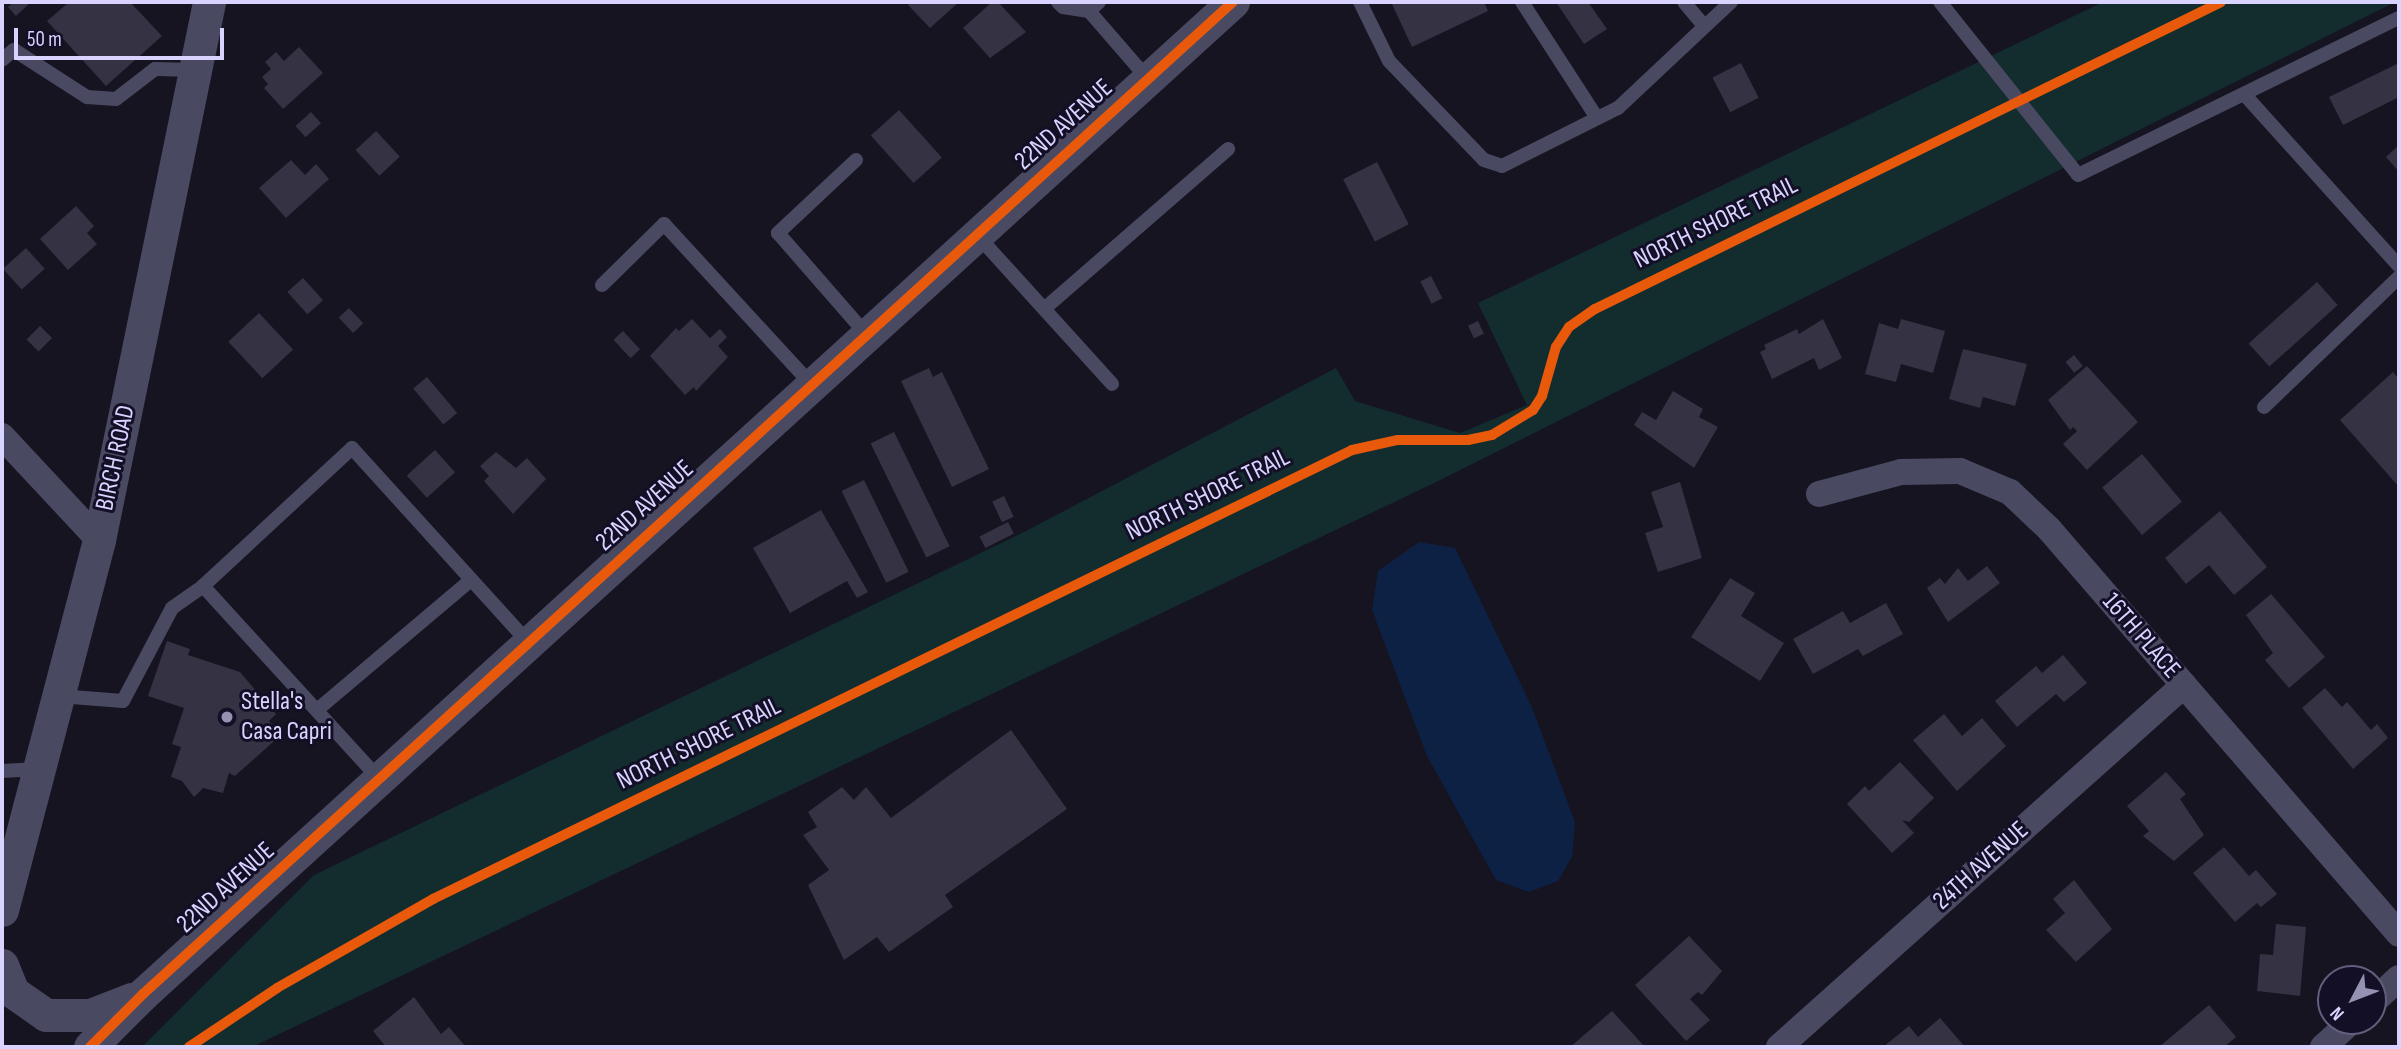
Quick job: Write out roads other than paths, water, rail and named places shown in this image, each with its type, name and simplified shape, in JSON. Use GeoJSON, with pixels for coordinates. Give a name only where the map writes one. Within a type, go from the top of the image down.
{"type":"FeatureCollection","features":[{"type":"Feature","properties":{"kind":"street","name":"BIRCH ROAD"},"geometry":{"type":"LineString","coordinates":[[2,910],[99,540],[209,2]]}},
{"type":"Feature","properties":{"kind":"street","name":"22ND AVENUE"},"geometry":{"type":"LineString","coordinates":[[90,1047],[144,994],[379,779],[1233,2]]}},
{"type":"Feature","properties":{"kind":"street"},"geometry":{"type":"LineString","coordinates":[[2,436],[99,540]]}},
{"type":"Feature","properties":{"kind":"street","name":"16TH PLACE"},"geometry":{"type":"LineString","coordinates":[[1819,494],[1901,472],[1960,471],[2010,492],[2184,685],[2399,934]]}},
{"type":"Feature","properties":{"kind":"street","name":"24TH AVENUE"},"geometry":{"type":"LineString","coordinates":[[1779,1047],[2184,685]]}},
{"type":"Feature","properties":{"kind":"street"},"geometry":{"type":"LineString","coordinates":[[2,965],[13,992],[46,1015],[90,1015],[144,994]]}},
{"type":"Feature","properties":{"kind":"street"},"geometry":{"type":"LineString","coordinates":[[2323,1047],[2336,1035]]}},
{"type":"Feature","properties":{"kind":"lane"},"geometry":{"type":"LineString","coordinates":[[1058,2],[1063,7],[1094,6],[1148,79]]}},
{"type":"Feature","properties":{"kind":"lane"},"geometry":{"type":"LineString","coordinates":[[1360,2],[1389,61],[1484,160],[1502,166],[1618,108],[1731,2]]}},
{"type":"Feature","properties":{"kind":"lane"},"geometry":{"type":"LineString","coordinates":[[1522,2],[1597,118]]}},
{"type":"Feature","properties":{"kind":"lane"},"geometry":{"type":"LineString","coordinates":[[1684,2],[1704,26]]}},
{"type":"Feature","properties":{"kind":"lane"},"geometry":{"type":"LineString","coordinates":[[1940,2],[2078,175],[2399,18]]}},
{"type":"Feature","properties":{"kind":"lane"},"geometry":{"type":"LineString","coordinates":[[2,60],[14,50],[87,97],[116,99],[155,69],[195,70]]}},
{"type":"Feature","properties":{"kind":"lane"},"geometry":{"type":"LineString","coordinates":[[2244,94],[2399,266]]}},
{"type":"Feature","properties":{"kind":"lane"},"geometry":{"type":"LineString","coordinates":[[1044,309],[1228,149]]}},
{"type":"Feature","properties":{"kind":"lane"},"geometry":{"type":"LineString","coordinates":[[856,160],[778,233],[867,335]]}},
{"type":"Feature","properties":{"kind":"lane"},"geometry":{"type":"LineString","coordinates":[[602,285],[664,224],[812,385]]}},
{"type":"Feature","properties":{"kind":"lane"},"geometry":{"type":"LineString","coordinates":[[977,235],[1112,384]]}},
{"type":"Feature","properties":{"kind":"lane"},"geometry":{"type":"LineString","coordinates":[[2264,407],[2399,277]]}},
{"type":"Feature","properties":{"kind":"lane"},"geometry":{"type":"LineString","coordinates":[[59,696],[123,701],[172,608],[202,586],[352,448],[529,643]]}},
{"type":"Feature","properties":{"kind":"lane"},"geometry":{"type":"LineString","coordinates":[[317,710],[471,580]]}},
{"type":"Feature","properties":{"kind":"lane"},"geometry":{"type":"LineString","coordinates":[[202,586],[379,779]]}},
{"type":"Feature","properties":{"kind":"lane"},"geometry":{"type":"LineString","coordinates":[[2,771],[40,769]]}},
{"type":"Feature","properties":{"kind":"water"},"geometry":{"type":"Polygon","coordinates":[[[1419,542],[1455,548],[1531,705],[1575,822],[1572,857],[1558,881],[1529,892],[1496,880],[1427,756],[1372,610],[1378,571],[1419,542]]]}},
{"type":"Feature","properties":{"kind":"place","name":"Stella's Casa Capri"},"geometry":{"type":"Point","coordinates":[227,717]}}]}
